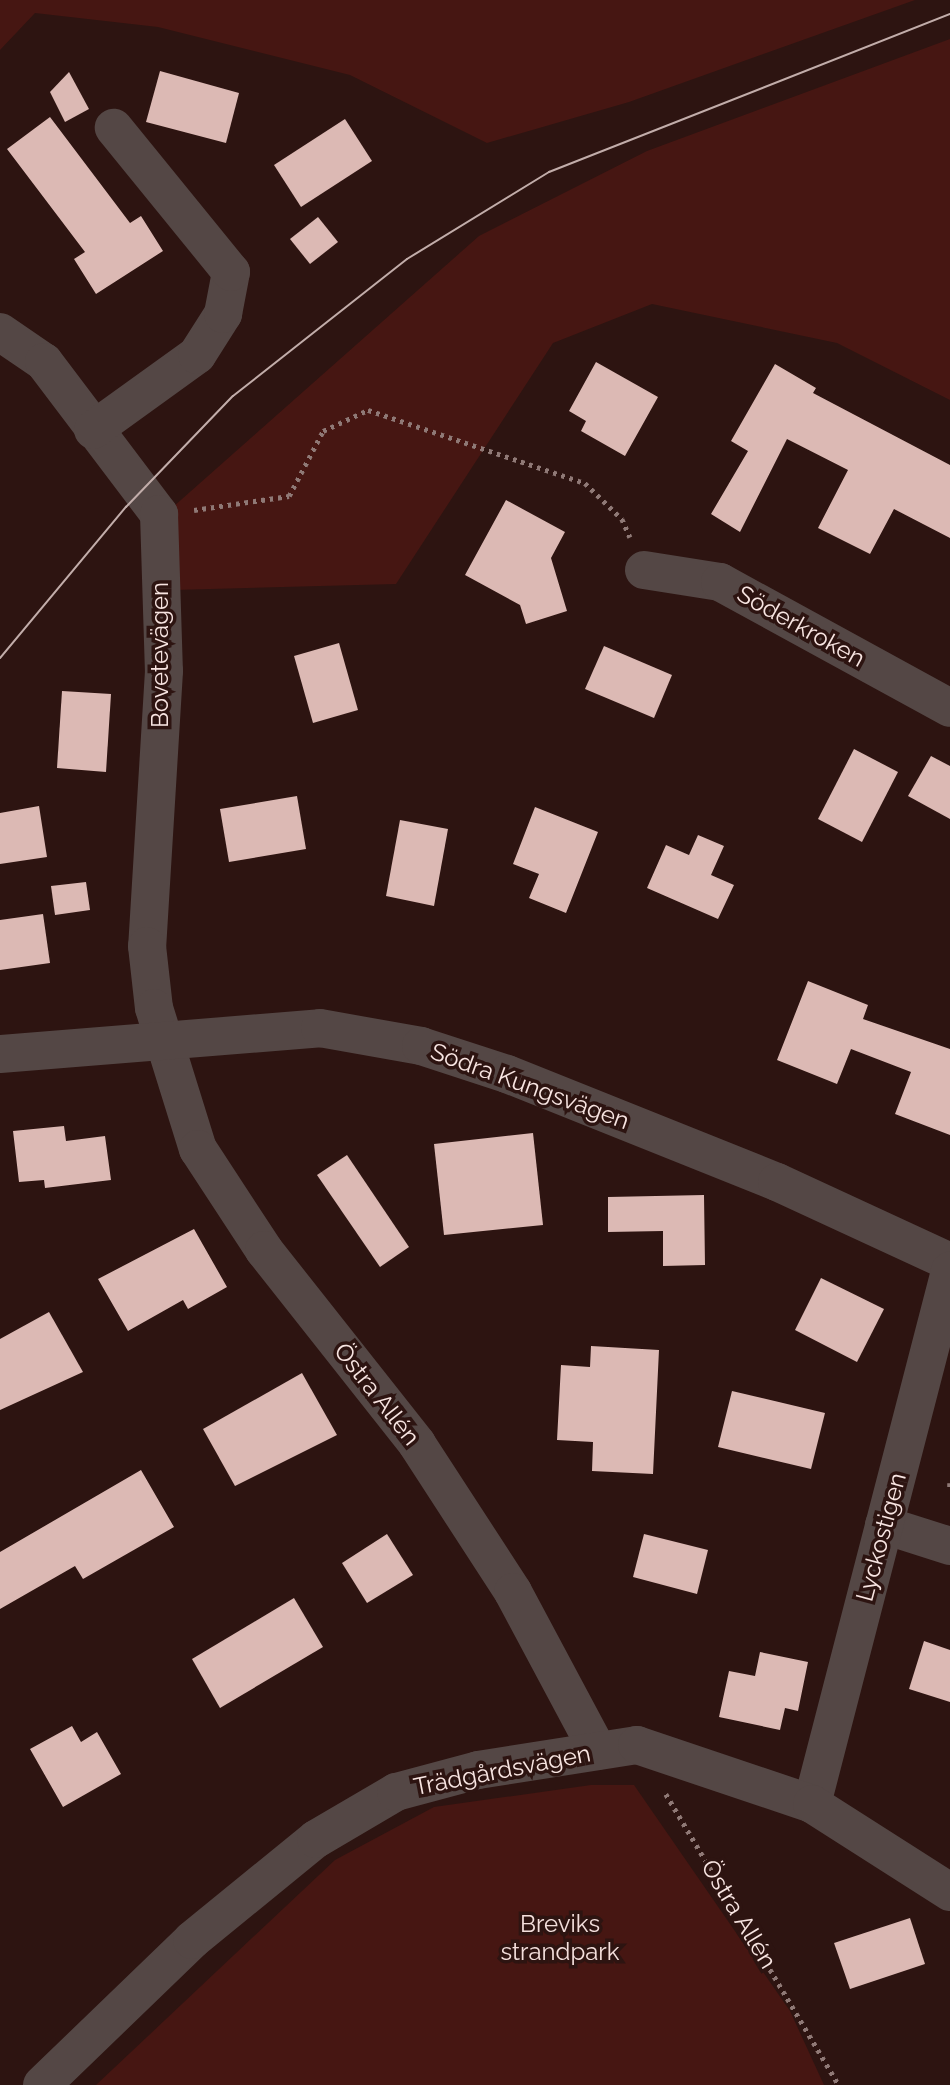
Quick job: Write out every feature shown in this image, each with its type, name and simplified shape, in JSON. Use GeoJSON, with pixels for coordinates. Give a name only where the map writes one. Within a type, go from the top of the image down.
{"type":"FeatureCollection","features":[{"type":"Feature","properties":{"kind":"street"},"geometry":{"type":"LineString","coordinates":[[93,430],[197,355],[223,314],[231,272],[114,128]]}},
{"type":"Feature","properties":{"kind":"street"},"geometry":{"type":"LineString","coordinates":[[0,331],[44,362],[159,514]]}},
{"type":"Feature","properties":{"kind":"street","name":"Bovetevägen"},"geometry":{"type":"LineString","coordinates":[[159,514],[164,671],[147,946],[154,1007],[164,1038]]}},
{"type":"Feature","properties":{"kind":"street","name":"Söderkroken"},"geometry":{"type":"LineString","coordinates":[[644,570],[720,582],[950,708]]}},
{"type":"Feature","properties":{"kind":"street","name":"Södra Kungsvägen"},"geometry":{"type":"LineString","coordinates":[[0,1054],[164,1038],[320,1028],[421,1046],[507,1074],[764,1177],[950,1262]]}},
{"type":"Feature","properties":{"kind":"street","name":"Östra Allén"},"geometry":{"type":"LineString","coordinates":[[164,1038],[198,1149],[264,1250],[417,1444],[513,1592],[598,1751]]}},
{"type":"Feature","properties":{"kind":"street","name":"Lyckostigen"},"geometry":{"type":"LineString","coordinates":[[812,1804],[884,1525],[938,1369],[950,1271]]}},
{"type":"Feature","properties":{"kind":"street"},"geometry":{"type":"LineString","coordinates":[[884,1525],[950,1546]]}},
{"type":"Feature","properties":{"kind":"street","name":"Trädgårdsvägen"},"geometry":{"type":"LineString","coordinates":[[42,2085],[192,1940],[316,1839],[396,1792],[478,1770],[636,1745],[812,1804],[950,1892]]}},
{"type":"Feature","properties":{"kind":"path"},"geometry":{"type":"LineString","coordinates":[[159,514],[289,496],[323,431],[368,410],[585,483],[622,519],[644,570]]}},
{"type":"Feature","properties":{"kind":"path","name":"Östra Allén"},"geometry":{"type":"LineString","coordinates":[[636,1745],[839,2085]]}},
{"type":"Feature","properties":{"kind":"green space"},"geometry":{"type":"Polygon","coordinates":[[[0,0],[915,0],[629,102],[487,143],[350,75],[158,27],[35,13],[0,50],[0,0]]]}},
{"type":"Feature","properties":{"kind":"green space"},"geometry":{"type":"Polygon","coordinates":[[[950,39],[950,400],[837,343],[652,304],[553,343],[396,584],[173,590],[173,507],[479,236],[647,151],[950,39]]]}},
{"type":"Feature","properties":{"kind":"green space","name":"Breviks strandpark"},"geometry":{"type":"Polygon","coordinates":[[[591,1785],[634,1785],[790,2011],[824,2085],[96,2085],[335,1860],[434,1807],[591,1785]]]}},
{"type":"Feature","properties":{"kind":"building"},"geometry":{"type":"Polygon","coordinates":[[[160,71],[239,93],[226,143],[146,122],[160,71]]]}},
{"type":"Feature","properties":{"kind":"building"},"geometry":{"type":"Polygon","coordinates":[[[69,72],[89,109],[65,122],[50,92],[69,72]]]}},
{"type":"Feature","properties":{"kind":"building"},"geometry":{"type":"Polygon","coordinates":[[[50,117],[130,223],[141,216],[163,251],[96,294],[74,259],[85,252],[7,149],[50,117]]]}},
{"type":"Feature","properties":{"kind":"building"},"geometry":{"type":"Polygon","coordinates":[[[345,119],[372,161],[301,207],[274,165],[345,119]]]}},
{"type":"Feature","properties":{"kind":"building"},"geometry":{"type":"Polygon","coordinates":[[[318,217],[338,242],[310,264],[290,239],[318,217]]]}},
{"type":"Feature","properties":{"kind":"building"},"geometry":{"type":"Polygon","coordinates":[[[596,362],[658,397],[625,456],[581,431],[586,421],[569,411],[596,362]]]}},
{"type":"Feature","properties":{"kind":"building"},"geometry":{"type":"Polygon","coordinates":[[[775,364],[816,388],[813,393],[950,465],[950,538],[894,509],[870,554],[818,528],[848,470],[787,439],[740,532],[711,514],[748,451],[731,441],[775,364]]]}},
{"type":"Feature","properties":{"kind":"building"},"geometry":{"type":"Polygon","coordinates":[[[506,500],[565,532],[551,558],[567,611],[526,624],[520,605],[465,575],[506,500]]]}},
{"type":"Feature","properties":{"kind":"building"},"geometry":{"type":"Polygon","coordinates":[[[339,643],[358,710],[313,723],[294,656],[339,643]]]}},
{"type":"Feature","properties":{"kind":"building"},"geometry":{"type":"Polygon","coordinates":[[[604,646],[672,675],[654,718],[585,689],[604,646]]]}},
{"type":"Feature","properties":{"kind":"building"},"geometry":{"type":"Polygon","coordinates":[[[62,691],[111,694],[106,772],[57,768],[62,691]]]}},
{"type":"Feature","properties":{"kind":"building"},"geometry":{"type":"Polygon","coordinates":[[[854,749],[898,772],[862,842],[818,819],[854,749]]]}},
{"type":"Feature","properties":{"kind":"building"},"geometry":{"type":"Polygon","coordinates":[[[931,756],[950,766],[950,819],[908,796],[931,756]]]}},
{"type":"Feature","properties":{"kind":"building"},"geometry":{"type":"Polygon","coordinates":[[[297,796],[306,849],[229,862],[220,809],[297,796]]]}},
{"type":"Feature","properties":{"kind":"building"},"geometry":{"type":"Polygon","coordinates":[[[39,806],[47,857],[0,864],[0,813],[39,806]]]}},
{"type":"Feature","properties":{"kind":"building"},"geometry":{"type":"Polygon","coordinates":[[[535,807],[598,832],[566,913],[529,898],[539,874],[513,864],[535,807]]]}},
{"type":"Feature","properties":{"kind":"building"},"geometry":{"type":"Polygon","coordinates":[[[400,820],[448,829],[434,906],[386,896],[400,820]]]}},
{"type":"Feature","properties":{"kind":"building"},"geometry":{"type":"Polygon","coordinates":[[[698,835],[724,846],[711,875],[734,885],[718,919],[647,888],[666,845],[689,855],[698,835]]]}},
{"type":"Feature","properties":{"kind":"building"},"geometry":{"type":"Polygon","coordinates":[[[86,882],[90,910],[55,915],[51,886],[86,882]]]}},
{"type":"Feature","properties":{"kind":"building"},"geometry":{"type":"Polygon","coordinates":[[[43,914],[50,963],[0,970],[0,920],[43,914]]]}},
{"type":"Feature","properties":{"kind":"building"},"geometry":{"type":"Polygon","coordinates":[[[808,981],[868,1005],[863,1019],[950,1049],[950,1135],[895,1114],[911,1072],[851,1049],[837,1084],[777,1060],[808,981]]]}},
{"type":"Feature","properties":{"kind":"building"},"geometry":{"type":"Polygon","coordinates":[[[64,1126],[66,1141],[105,1136],[111,1180],[45,1188],[44,1180],[19,1182],[13,1131],[64,1126]]]}},
{"type":"Feature","properties":{"kind":"building"},"geometry":{"type":"Polygon","coordinates":[[[533,1133],[543,1225],[444,1235],[434,1144],[533,1133]]]}},
{"type":"Feature","properties":{"kind":"building"},"geometry":{"type":"Polygon","coordinates":[[[347,1155],[409,1247],[380,1267],[317,1175],[347,1155]]]}},
{"type":"Feature","properties":{"kind":"building"},"geometry":{"type":"Polygon","coordinates":[[[704,1195],[705,1265],[663,1266],[663,1231],[608,1232],[608,1197],[704,1195]]]}},
{"type":"Feature","properties":{"kind":"building"},"geometry":{"type":"Polygon","coordinates":[[[194,1229],[227,1287],[188,1309],[183,1300],[128,1331],[98,1279],[194,1229]]]}},
{"type":"Feature","properties":{"kind":"building"},"geometry":{"type":"Polygon","coordinates":[[[821,1278],[884,1309],[857,1362],[795,1330],[821,1278]]]}},
{"type":"Feature","properties":{"kind":"building"},"geometry":{"type":"Polygon","coordinates":[[[49,1312],[83,1372],[0,1410],[0,1339],[49,1312]]]}},
{"type":"Feature","properties":{"kind":"building"},"geometry":{"type":"Polygon","coordinates":[[[591,1346],[659,1350],[653,1474],[592,1471],[593,1442],[557,1440],[561,1365],[590,1367],[591,1346]]]}},
{"type":"Feature","properties":{"kind":"building"},"geometry":{"type":"Polygon","coordinates":[[[302,1373],[337,1435],[235,1486],[203,1429],[302,1373]]]}},
{"type":"Feature","properties":{"kind":"building"},"geometry":{"type":"Polygon","coordinates":[[[732,1391],[825,1413],[811,1469],[718,1447],[732,1391]]]}},
{"type":"Feature","properties":{"kind":"building"},"geometry":{"type":"Polygon","coordinates":[[[141,1470],[174,1527],[83,1579],[75,1566],[0,1609],[0,1552],[141,1470]]]}},
{"type":"Feature","properties":{"kind":"building"},"geometry":{"type":"Polygon","coordinates":[[[387,1534],[413,1575],[367,1603],[342,1563],[387,1534]]]}},
{"type":"Feature","properties":{"kind":"building"},"geometry":{"type":"Polygon","coordinates":[[[644,1534],[708,1550],[697,1594],[633,1577],[644,1534]]]}},
{"type":"Feature","properties":{"kind":"building"},"geometry":{"type":"Polygon","coordinates":[[[294,1598],[323,1647],[220,1708],[192,1659],[294,1598]]]}},
{"type":"Feature","properties":{"kind":"building"},"geometry":{"type":"Polygon","coordinates":[[[924,1641],[950,1650],[950,1702],[909,1689],[924,1641]]]}},
{"type":"Feature","properties":{"kind":"building"},"geometry":{"type":"Polygon","coordinates":[[[760,1652],[808,1662],[798,1711],[785,1708],[780,1730],[719,1717],[729,1671],[755,1676],[760,1652]]]}},
{"type":"Feature","properties":{"kind":"building"},"geometry":{"type":"Polygon","coordinates":[[[72,1726],[81,1742],[97,1732],[121,1774],[63,1807],[30,1749],[72,1726]]]}},
{"type":"Feature","properties":{"kind":"building"},"geometry":{"type":"Polygon","coordinates":[[[910,1918],[925,1964],[850,1989],[834,1943],[910,1918]]]}},
{"type":"Feature","properties":{"kind":"tram line"},"geometry":{"type":"LineString","coordinates":[[0,658],[126,507],[233,396],[407,259],[549,172],[950,14]]}}]}
